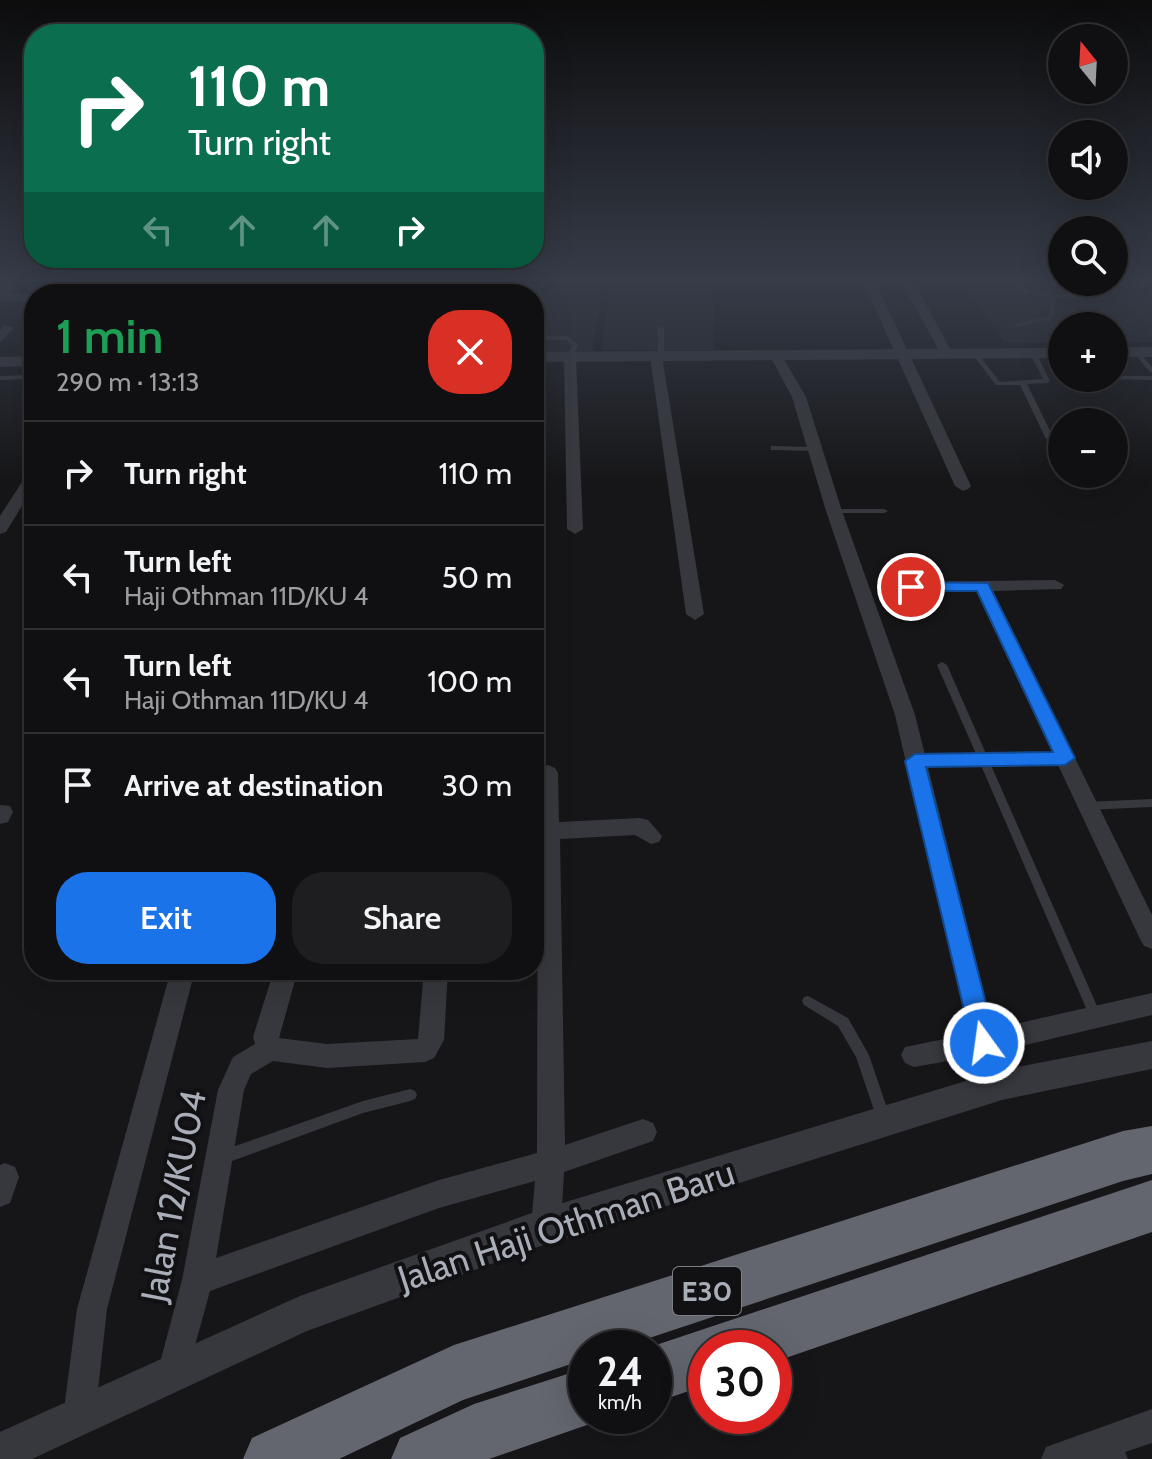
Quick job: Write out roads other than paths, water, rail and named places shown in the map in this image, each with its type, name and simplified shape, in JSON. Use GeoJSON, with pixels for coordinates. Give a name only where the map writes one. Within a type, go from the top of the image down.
{"type":"FeatureCollection","features":[{"type":"Feature","properties":{"kind":"highway","name":"E30"},"geometry":{"type":"LineString","coordinates":[[273,1459],[454,1374],[1107,1161],[1152,1150]]}},
{"type":"Feature","properties":{"kind":"highway","name":"E30"},"geometry":{"type":"LineString","coordinates":[[784,1330],[1152,1206]]}},
{"type":"Feature","properties":{"kind":"highway"},"geometry":{"type":"LineString","coordinates":[[421,1459],[474,1434],[568,1403]]}},
{"type":"Feature","properties":{"kind":"street"},"geometry":{"type":"LineString","coordinates":[[897,347],[963,486]]}},
{"type":"Feature","properties":{"kind":"street"},"geometry":{"type":"LineString","coordinates":[[943,347],[947,354]]}},
{"type":"Feature","properties":{"kind":"street"},"geometry":{"type":"LineString","coordinates":[[544,357],[1048,353]]}},
{"type":"Feature","properties":{"kind":"street"},"geometry":{"type":"LineString","coordinates":[[658,356],[695,614]]}},
{"type":"Feature","properties":{"kind":"street"},"geometry":{"type":"LineString","coordinates":[[776,356],[799,397],[834,511],[905,715],[984,1043],[1002,1085]]}},
{"type":"Feature","properties":{"kind":"street"},"geometry":{"type":"LineString","coordinates":[[570,357],[575,529]]}},
{"type":"Feature","properties":{"kind":"street"},"geometry":{"type":"LineString","coordinates":[[0,362],[24,361]]}},
{"type":"Feature","properties":{"kind":"street"},"geometry":{"type":"LineString","coordinates":[[0,529],[24,490]]}},
{"type":"Feature","properties":{"kind":"street"},"geometry":{"type":"LineString","coordinates":[[911,587],[1055,585]]}},
{"type":"Feature","properties":{"kind":"street"},"geometry":{"type":"LineString","coordinates":[[982,586],[1152,939]]}},
{"type":"Feature","properties":{"kind":"street"},"geometry":{"type":"LineString","coordinates":[[546,1226],[551,1163],[548,773]]}},
{"type":"Feature","properties":{"kind":"street"},"geometry":{"type":"LineString","coordinates":[[549,831],[640,826],[651,836]]}},
{"type":"Feature","properties":{"kind":"street"},"geometry":{"type":"LineString","coordinates":[[79,1417],[92,1309],[180,980]]}},
{"type":"Feature","properties":{"kind":"street"},"geometry":{"type":"LineString","coordinates":[[283,980],[266,1037],[270,1049],[327,1056],[425,1050],[431,1040],[435,980]]}},
{"type":"Feature","properties":{"kind":"street"},"geometry":{"type":"LineString","coordinates":[[914,1055],[984,1043],[1152,1004]]}},
{"type":"Feature","properties":{"kind":"street","name":"Jalan 12/KU04"},"geometry":{"type":"LineString","coordinates":[[173,1374],[197,1280],[231,1090],[242,1066],[270,1049]]}},
{"type":"Feature","properties":{"kind":"street","name":"Jalan Haji Othman Baru"},"geometry":{"type":"LineString","coordinates":[[0,1453],[300,1315],[546,1226],[1002,1085],[1152,1055]]}},
{"type":"Feature","properties":{"kind":"street"},"geometry":{"type":"LineString","coordinates":[[197,1280],[439,1194],[551,1163],[643,1132]]}},
{"type":"Feature","properties":{"kind":"street"},"geometry":{"type":"LineString","coordinates":[[1058,1459],[1106,1451],[1152,1426]]}},
{"type":"Feature","properties":{"kind":"lane"},"geometry":{"type":"LineString","coordinates":[[570,357],[574,347]]}},
{"type":"Feature","properties":{"kind":"lane"},"geometry":{"type":"LineString","coordinates":[[658,356],[659,347]]}},
{"type":"Feature","properties":{"kind":"lane"},"geometry":{"type":"LineString","coordinates":[[1144,352],[1152,371]]}},
{"type":"Feature","properties":{"kind":"lane"},"geometry":{"type":"LineString","coordinates":[[975,354],[993,381],[1023,384],[1047,381],[1044,369],[1033,353]]}},
{"type":"Feature","properties":{"kind":"lane"},"geometry":{"type":"LineString","coordinates":[[0,378],[24,377]]}},
{"type":"Feature","properties":{"kind":"lane"},"geometry":{"type":"LineString","coordinates":[[1128,378],[1152,378]]}},
{"type":"Feature","properties":{"kind":"lane"},"geometry":{"type":"LineString","coordinates":[[1023,384],[1048,435]]}},
{"type":"Feature","properties":{"kind":"lane"},"geometry":{"type":"LineString","coordinates":[[774,448],[815,449]]}},
{"type":"Feature","properties":{"kind":"lane"},"geometry":{"type":"LineString","coordinates":[[834,511],[884,511]]}},
{"type":"Feature","properties":{"kind":"lane"},"geometry":{"type":"LineString","coordinates":[[942,665],[1095,1015]]}},
{"type":"Feature","properties":{"kind":"lane"},"geometry":{"type":"LineString","coordinates":[[915,761],[1065,758]]}},
{"type":"Feature","properties":{"kind":"lane"},"geometry":{"type":"LineString","coordinates":[[1086,806],[1152,803]]}},
{"type":"Feature","properties":{"kind":"lane"},"geometry":{"type":"LineString","coordinates":[[808,1001],[843,1022],[862,1055],[884,1122]]}},
{"type":"Feature","properties":{"kind":"lane"},"geometry":{"type":"LineString","coordinates":[[219,1159],[363,1107],[410,1095]]}}]}
